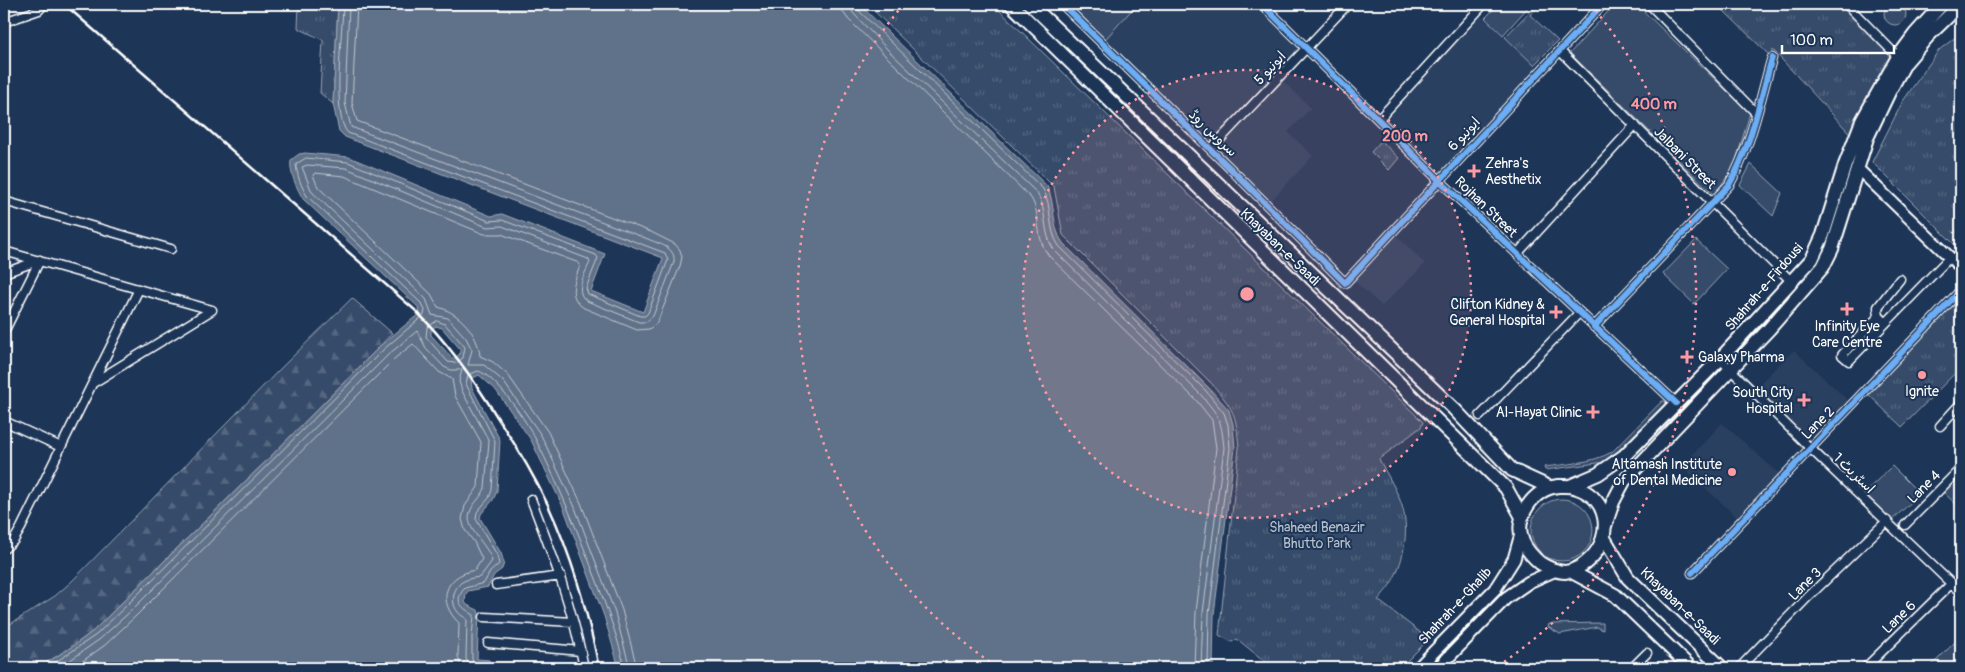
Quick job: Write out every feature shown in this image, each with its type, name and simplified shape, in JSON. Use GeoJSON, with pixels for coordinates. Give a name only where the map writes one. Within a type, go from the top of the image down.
{"type":"FeatureCollection","features":[{"type":"Feature","properties":{"kind":"main road","name":"Khayaban-e-Saadi"},"geometry":{"type":"LineString","coordinates":[[1010,4],[1506,488],[1522,517]]}},
{"type":"Feature","properties":{"kind":"main road","name":"Khayaban-e-Saadi"},"geometry":{"type":"LineString","coordinates":[[1030,4],[1454,409],[1512,470],[1548,487]]}},
{"type":"Feature","properties":{"kind":"main road","name":"Shahrah-e-Firdousi"},"geometry":{"type":"LineString","coordinates":[[1570,486],[1598,474],[1624,456],[1658,424],[1812,260],[1823,235],[1845,165],[1862,120],[1898,57],[1915,34],[1942,4]]}},
{"type":"Feature","properties":{"kind":"main road"},"geometry":{"type":"LineString","coordinates":[[1605,532],[1603,514],[1593,498],[1585,491],[1570,486],[1548,487],[1529,503],[1522,517],[1521,534],[1523,542],[1530,555],[1545,566],[1563,572],[1570,571],[1585,564],[1600,549],[1605,532],[1613,502],[1624,480],[1823,268],[1832,249],[1867,138],[1879,112],[1905,63],[1928,36],[1958,8]]}},
{"type":"Feature","properties":{"kind":"main road","name":"Khayaban-e-Saadi"},"geometry":{"type":"LineString","coordinates":[[1605,532],[1628,578],[1722,668]]}},
{"type":"Feature","properties":{"kind":"main road","name":"Shahrah-e-Ghalib"},"geometry":{"type":"LineString","coordinates":[[1418,668],[1495,589],[1514,559],[1521,534]]}},
{"type":"Feature","properties":{"kind":"main road"},"geometry":{"type":"LineString","coordinates":[[1438,668],[1506,598],[1529,582],[1556,570]]}},
{"type":"Feature","properties":{"kind":"main road"},"geometry":{"type":"LineString","coordinates":[[1570,571],[1615,595],[1692,668]]}},
{"type":"Feature","properties":{"kind":"street"},"geometry":{"type":"LineString","coordinates":[[4,22],[39,10],[44,4]]}},
{"type":"Feature","properties":{"kind":"street","name":"سروس روڈ"},"geometry":{"type":"LineString","coordinates":[[1062,4],[1344,282]]}},
{"type":"Feature","properties":{"kind":"street","name":"Rojhan Street"},"geometry":{"type":"LineString","coordinates":[[1262,4],[1439,180],[1676,403]]}},
{"type":"Feature","properties":{"kind":"street","name":"ایونیو 5"},"geometry":{"type":"LineString","coordinates":[[1211,149],[1348,4]]}},
{"type":"Feature","properties":{"kind":"street"},"geometry":{"type":"LineString","coordinates":[[1379,119],[1484,4]]}},
{"type":"Feature","properties":{"kind":"street"},"geometry":{"type":"LineString","coordinates":[[1649,4],[1756,113]]}},
{"type":"Feature","properties":{"kind":"street"},"geometry":{"type":"LineString","coordinates":[[1846,4],[1898,57]]}},
{"type":"Feature","properties":{"kind":"street","name":"ایونیو 6"},"geometry":{"type":"LineString","coordinates":[[1344,282],[1560,51],[1600,5]]}},
{"type":"Feature","properties":{"kind":"street","name":"Jalbani Street"},"geometry":{"type":"LineString","coordinates":[[1560,51],[1792,282]]}},
{"type":"Feature","properties":{"kind":"street"},"geometry":{"type":"LineString","coordinates":[[1594,327],[1729,185],[1738,170],[1772,58]]}},
{"type":"Feature","properties":{"kind":"street"},"geometry":{"type":"LineString","coordinates":[[1517,254],[1634,125]]}},
{"type":"Feature","properties":{"kind":"street"},"geometry":{"type":"LineString","coordinates":[[1857,168],[1961,268]]}},
{"type":"Feature","properties":{"kind":"street"},"geometry":{"type":"LineString","coordinates":[[4,201],[171,248]]}},
{"type":"Feature","properties":{"kind":"street"},"geometry":{"type":"LineString","coordinates":[[4,251],[212,310],[92,383]]}},
{"type":"Feature","properties":{"kind":"street"},"geometry":{"type":"LineString","coordinates":[[1879,316],[1842,355],[1849,362],[1950,256]]}},
{"type":"Feature","properties":{"kind":"street"},"geometry":{"type":"LineString","coordinates":[[4,273],[40,260]]}},
{"type":"Feature","properties":{"kind":"street"},"geometry":{"type":"LineString","coordinates":[[4,332],[40,260]]}},
{"type":"Feature","properties":{"kind":"street"},"geometry":{"type":"LineString","coordinates":[[1886,323],[1879,316],[1878,307],[1900,279]]}},
{"type":"Feature","properties":{"kind":"street"},"geometry":{"type":"LineString","coordinates":[[4,549],[14,540],[21,528],[139,289]]}},
{"type":"Feature","properties":{"kind":"street","name":"Lane 2"},"geometry":{"type":"LineString","coordinates":[[1692,573],[1961,290]]}},
{"type":"Feature","properties":{"kind":"street"},"geometry":{"type":"LineString","coordinates":[[1480,416],[1579,313]]}},
{"type":"Feature","properties":{"kind":"street","name":"اسٹریٹ 1"},"geometry":{"type":"LineString","coordinates":[[1720,359],[1961,593]]}},
{"type":"Feature","properties":{"kind":"street"},"geometry":{"type":"LineString","coordinates":[[1940,426],[1961,403]]}},
{"type":"Feature","properties":{"kind":"street"},"geometry":{"type":"LineString","coordinates":[[4,421],[61,447]]}},
{"type":"Feature","properties":{"kind":"street","name":"Lane 4"},"geometry":{"type":"LineString","coordinates":[[1905,525],[1961,468]]}},
{"type":"Feature","properties":{"kind":"street"},"geometry":{"type":"LineString","coordinates":[[531,499],[561,576],[584,668]]}},
{"type":"Feature","properties":{"kind":"street","name":"Lane 3"},"geometry":{"type":"LineString","coordinates":[[1742,665],[1809,596],[1887,522]]}},
{"type":"Feature","properties":{"kind":"street"},"geometry":{"type":"LineString","coordinates":[[496,585],[561,576]]}},
{"type":"Feature","properties":{"kind":"street","name":"Lane 6"},"geometry":{"type":"LineString","coordinates":[[1865,668],[1952,583]]}},
{"type":"Feature","properties":{"kind":"street"},"geometry":{"type":"LineString","coordinates":[[484,617],[573,622]]}},
{"type":"Feature","properties":{"kind":"street"},"geometry":{"type":"LineString","coordinates":[[488,643],[581,651]]}},
{"type":"Feature","properties":{"kind":"street"},"geometry":{"type":"LineString","coordinates":[[1632,668],[1648,653]]}},
{"type":"Feature","properties":{"kind":"shaded area"},"geometry":{"type":"Polygon","coordinates":[[[1137,4],[1262,4],[1306,47],[1279,77],[1311,108],[1288,132],[1313,156],[1267,205],[1100,45],[1137,4]]]}},
{"type":"Feature","properties":{"kind":"shaded area"},"geometry":{"type":"Polygon","coordinates":[[[1477,12],[1543,73],[1442,181],[1379,119],[1477,12]]]}},
{"type":"Feature","properties":{"kind":"shaded area"},"geometry":{"type":"Polygon","coordinates":[[[1397,236],[1425,264],[1382,306],[1354,281],[1397,236]]]}},
{"type":"Feature","properties":{"kind":"shaded area","name":"South City Hospital"},"geometry":{"type":"Polygon","coordinates":[[[1794,350],[1856,408],[1810,448],[1752,391],[1794,350]]]}},
{"type":"Feature","properties":{"kind":"shaded area","name":"Altamash Institute of Dental Medicine"},"geometry":{"type":"Polygon","coordinates":[[[1722,423],[1783,477],[1744,524],[1682,466],[1722,423]]]}},
{"type":"Feature","properties":{"kind":"green space"},"geometry":{"type":"Polygon","coordinates":[[[1895,3],[1903,6],[1906,14],[1903,22],[1895,25],[1887,22],[1884,14],[1887,6],[1895,3]]]}},
{"type":"Feature","properties":{"kind":"green space"},"geometry":{"type":"Polygon","coordinates":[[[299,4],[338,4],[333,104],[320,93],[323,40],[298,28],[299,4]]]}},
{"type":"Feature","properties":{"kind":"green space","name":"Shaheed Benazir Bhutto Park"},"geometry":{"type":"Polygon","coordinates":[[[867,4],[993,4],[1423,422],[1421,427],[1379,459],[1401,502],[1405,518],[1405,538],[1399,567],[1390,585],[1378,600],[1421,633],[1423,645],[1400,668],[1273,668],[1237,639],[1232,642],[1219,635],[1239,448],[1237,427],[1233,413],[1212,384],[1063,235],[1054,187],[867,4]]]}},
{"type":"Feature","properties":{"kind":"green space"},"geometry":{"type":"Polygon","coordinates":[[[1055,4],[1137,4],[1100,45],[1055,4]]]}},
{"type":"Feature","properties":{"kind":"green space"},"geometry":{"type":"Polygon","coordinates":[[[1499,4],[1530,5],[1503,35],[1485,18],[1499,4]]]}},
{"type":"Feature","properties":{"kind":"green space"},"geometry":{"type":"Polygon","coordinates":[[[1533,4],[1540,4],[1530,15],[1558,41],[1534,65],[1505,37],[1535,6],[1533,4]]]}},
{"type":"Feature","properties":{"kind":"green space"},"geometry":{"type":"Polygon","coordinates":[[[1615,4],[1636,4],[1750,113],[1734,167],[1714,195],[1570,53],[1615,4]]]}},
{"type":"Feature","properties":{"kind":"green space"},"geometry":{"type":"Polygon","coordinates":[[[1717,4],[1846,4],[1898,58],[1855,139],[1773,50],[1769,55],[1717,4]]]}},
{"type":"Feature","properties":{"kind":"green space"},"geometry":{"type":"Polygon","coordinates":[[[1961,33],[1961,251],[1872,162],[1903,101],[1939,50],[1961,33]]]}},
{"type":"Feature","properties":{"kind":"green space"},"geometry":{"type":"Polygon","coordinates":[[[1381,141],[1399,158],[1389,170],[1371,152],[1381,141]]]}},
{"type":"Feature","properties":{"kind":"green space"},"geometry":{"type":"Polygon","coordinates":[[[1751,164],[1782,193],[1773,216],[1740,185],[1751,164]]]}},
{"type":"Feature","properties":{"kind":"green space"},"geometry":{"type":"Polygon","coordinates":[[[1696,240],[1727,269],[1694,304],[1663,274],[1696,240]]]}},
{"type":"Feature","properties":{"kind":"green space"},"geometry":{"type":"Polygon","coordinates":[[[1961,296],[1961,367],[1902,427],[1867,393],[1961,296]]]}},
{"type":"Feature","properties":{"kind":"green space"},"geometry":{"type":"Polygon","coordinates":[[[352,298],[392,333],[381,345],[93,631],[38,668],[4,668],[4,628],[55,596],[71,582],[352,298]]]}},
{"type":"Feature","properties":{"kind":"green space"},"geometry":{"type":"Polygon","coordinates":[[[1662,401],[1665,401],[1667,406],[1620,452],[1605,462],[1545,470],[1544,467],[1588,461],[1612,452],[1662,401]]]}},
{"type":"Feature","properties":{"kind":"green space"},"geometry":{"type":"Polygon","coordinates":[[[1892,466],[1920,494],[1889,523],[1861,496],[1892,466]]]}},
{"type":"Feature","properties":{"kind":"green space"},"geometry":{"type":"Polygon","coordinates":[[[1961,468],[1961,509],[1940,489],[1961,468]]]}},
{"type":"Feature","properties":{"kind":"green space"},"geometry":{"type":"Polygon","coordinates":[[[1556,499],[1568,499],[1584,508],[1591,518],[1593,530],[1591,542],[1584,552],[1568,561],[1556,561],[1545,556],[1536,547],[1531,536],[1531,524],[1536,513],[1545,504],[1556,499]]]}},
{"type":"Feature","properties":{"kind":"green space"},"geometry":{"type":"Polygon","coordinates":[[[1603,623],[1603,630],[1597,627],[1560,634],[1548,627],[1549,624],[1603,623]]]}},
{"type":"Feature","properties":{"kind":"green space"},"geometry":{"type":"Polygon","coordinates":[[[1961,636],[1961,668],[1929,668],[1961,636]]]}},
{"type":"Feature","properties":{"kind":"water"},"geometry":{"type":"Polygon","coordinates":[[[338,4],[859,4],[1047,186],[1052,200],[1055,223],[1063,243],[1229,410],[1233,424],[1235,448],[1214,614],[1213,668],[619,668],[604,616],[564,509],[531,440],[495,389],[479,375],[471,379],[472,388],[500,440],[497,491],[480,518],[501,553],[504,563],[502,569],[494,575],[488,587],[468,591],[465,602],[467,605],[478,610],[479,614],[477,659],[489,660],[492,668],[38,668],[93,631],[381,345],[420,313],[418,307],[303,199],[291,170],[291,160],[299,154],[349,157],[491,216],[502,214],[605,254],[591,291],[643,312],[663,258],[345,137],[339,131],[333,104],[338,4]],[[436,326],[431,330],[431,335],[453,359],[459,355],[461,350],[442,328],[436,326]]]}},
{"type":"Feature","properties":{"kind":"railway"},"geometry":{"type":"LineString","coordinates":[[64,4],[416,311],[461,363],[481,391],[531,472],[548,505],[565,545],[578,585],[590,626],[599,668]]}},
{"type":"Feature","properties":{"kind":"cycle path"},"geometry":{"type":"LineString","coordinates":[[1062,4],[1345,283],[1603,4]]}},
{"type":"Feature","properties":{"kind":"cycle path"},"geometry":{"type":"LineString","coordinates":[[1262,4],[1439,180],[1676,403]]}},
{"type":"Feature","properties":{"kind":"cycle path"},"geometry":{"type":"LineString","coordinates":[[1594,327],[1729,185],[1749,139],[1772,58]]}},
{"type":"Feature","properties":{"kind":"cycle path"},"geometry":{"type":"LineString","coordinates":[[1692,573],[1961,290]]}},
{"type":"Feature","properties":{"kind":"place","name":"Zehra's Aesthetix"},"geometry":{"type":"Point","coordinates":[1474,171]}},
{"type":"Feature","properties":{"kind":"place","name":"Infinity Eye Care Centre"},"geometry":{"type":"Point","coordinates":[1847,309]}},
{"type":"Feature","properties":{"kind":"place","name":"Clifton Kidney & General Hospital"},"geometry":{"type":"Point","coordinates":[1556,312]}},
{"type":"Feature","properties":{"kind":"place","name":"Galaxy Pharma"},"geometry":{"type":"Point","coordinates":[1687,357]}},
{"type":"Feature","properties":{"kind":"place","name":"Ignite"},"geometry":{"type":"Point","coordinates":[1922,375]}},
{"type":"Feature","properties":{"kind":"place","name":"South City Hospital"},"geometry":{"type":"Point","coordinates":[1804,400]}},
{"type":"Feature","properties":{"kind":"place","name":"Al-Hayat Clinic"},"geometry":{"type":"Point","coordinates":[1593,412]}},
{"type":"Feature","properties":{"kind":"place","name":"Altamash Institute of Dental Medicine"},"geometry":{"type":"Point","coordinates":[1732,472]}}]}
